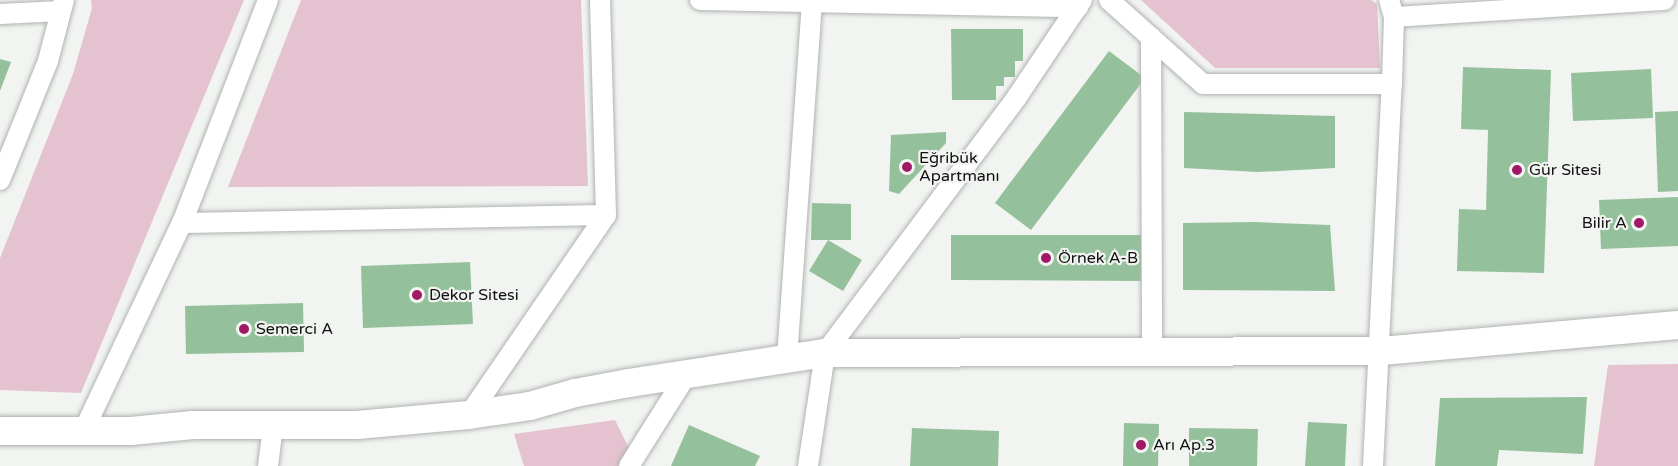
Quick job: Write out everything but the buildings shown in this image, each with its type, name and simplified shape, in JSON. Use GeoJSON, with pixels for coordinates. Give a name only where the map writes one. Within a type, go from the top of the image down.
{"type":"FeatureCollection","features":[{"type":"Feature","properties":{"kind":"main road"},"geometry":{"type":"LineString","coordinates":[[0,431],[83,432],[193,425],[357,425],[469,415],[530,406],[575,393],[825,353],[1381,351],[1678,325]]}},
{"type":"Feature","properties":{"kind":"street"},"geometry":{"type":"LineString","coordinates":[[83,432],[182,223],[268,0]]}},
{"type":"Feature","properties":{"kind":"street"},"geometry":{"type":"LineString","coordinates":[[469,415],[606,215],[600,0]]}},
{"type":"Feature","properties":{"kind":"street"},"geometry":{"type":"LineString","coordinates":[[700,0],[1080,3]]}},
{"type":"Feature","properties":{"kind":"street"},"geometry":{"type":"LineString","coordinates":[[1109,0],[1203,84],[1392,84]]}},
{"type":"Feature","properties":{"kind":"street"},"geometry":{"type":"LineString","coordinates":[[1373,466],[1381,351],[1392,84],[1391,9],[1664,0]]}},
{"type":"Feature","properties":{"kind":"street"},"geometry":{"type":"LineString","coordinates":[[787,359],[812,2]]}},
{"type":"Feature","properties":{"kind":"street"},"geometry":{"type":"LineString","coordinates":[[808,466],[825,353],[1017,97],[1080,3]]}},
{"type":"Feature","properties":{"kind":"street"},"geometry":{"type":"LineString","coordinates":[[0,14],[63,5],[48,61],[0,180]]}},
{"type":"Feature","properties":{"kind":"street"},"geometry":{"type":"LineString","coordinates":[[1150,37],[1152,352]]}},
{"type":"Feature","properties":{"kind":"street"},"geometry":{"type":"LineString","coordinates":[[182,223],[606,215]]}},
{"type":"Feature","properties":{"kind":"street"},"geometry":{"type":"LineString","coordinates":[[629,466],[687,374]]}},
{"type":"Feature","properties":{"kind":"street"},"geometry":{"type":"LineString","coordinates":[[268,466],[273,426]]}},
{"type":"Feature","properties":{"kind":"shaded area"},"geometry":{"type":"Polygon","coordinates":[[[91,0],[244,0],[81,393],[0,390],[0,258],[73,74],[92,8],[91,0]]]}},
{"type":"Feature","properties":{"kind":"shaded area"},"geometry":{"type":"Polygon","coordinates":[[[301,0],[581,0],[588,186],[228,187],[301,0]]]}},
{"type":"Feature","properties":{"kind":"shaded area"},"geometry":{"type":"Polygon","coordinates":[[[1141,0],[1371,0],[1377,4],[1380,68],[1215,68],[1141,0]]]}},
{"type":"Feature","properties":{"kind":"shaded area"},"geometry":{"type":"Polygon","coordinates":[[[1678,364],[1678,466],[1594,466],[1608,365],[1678,364]]]}},
{"type":"Feature","properties":{"kind":"shaded area"},"geometry":{"type":"Polygon","coordinates":[[[615,420],[634,458],[628,466],[524,466],[514,434],[615,420]]]}},
{"type":"Feature","properties":{"kind":"place","name":"Eğribük Apartmanı"},"geometry":{"type":"Point","coordinates":[907,167]}},
{"type":"Feature","properties":{"kind":"place","name":"Gür Sitesi"},"geometry":{"type":"Point","coordinates":[1517,170]}},
{"type":"Feature","properties":{"kind":"place","name":"Bilir A"},"geometry":{"type":"Point","coordinates":[1639,223]}},
{"type":"Feature","properties":{"kind":"place","name":"Örnek A-B"},"geometry":{"type":"Point","coordinates":[1046,258]}},
{"type":"Feature","properties":{"kind":"place","name":"Dekor Sitesi"},"geometry":{"type":"Point","coordinates":[417,295]}},
{"type":"Feature","properties":{"kind":"place","name":"Semerci A"},"geometry":{"type":"Point","coordinates":[244,329]}},
{"type":"Feature","properties":{"kind":"place","name":"Arı Ap.3"},"geometry":{"type":"Point","coordinates":[1141,445]}}]}
